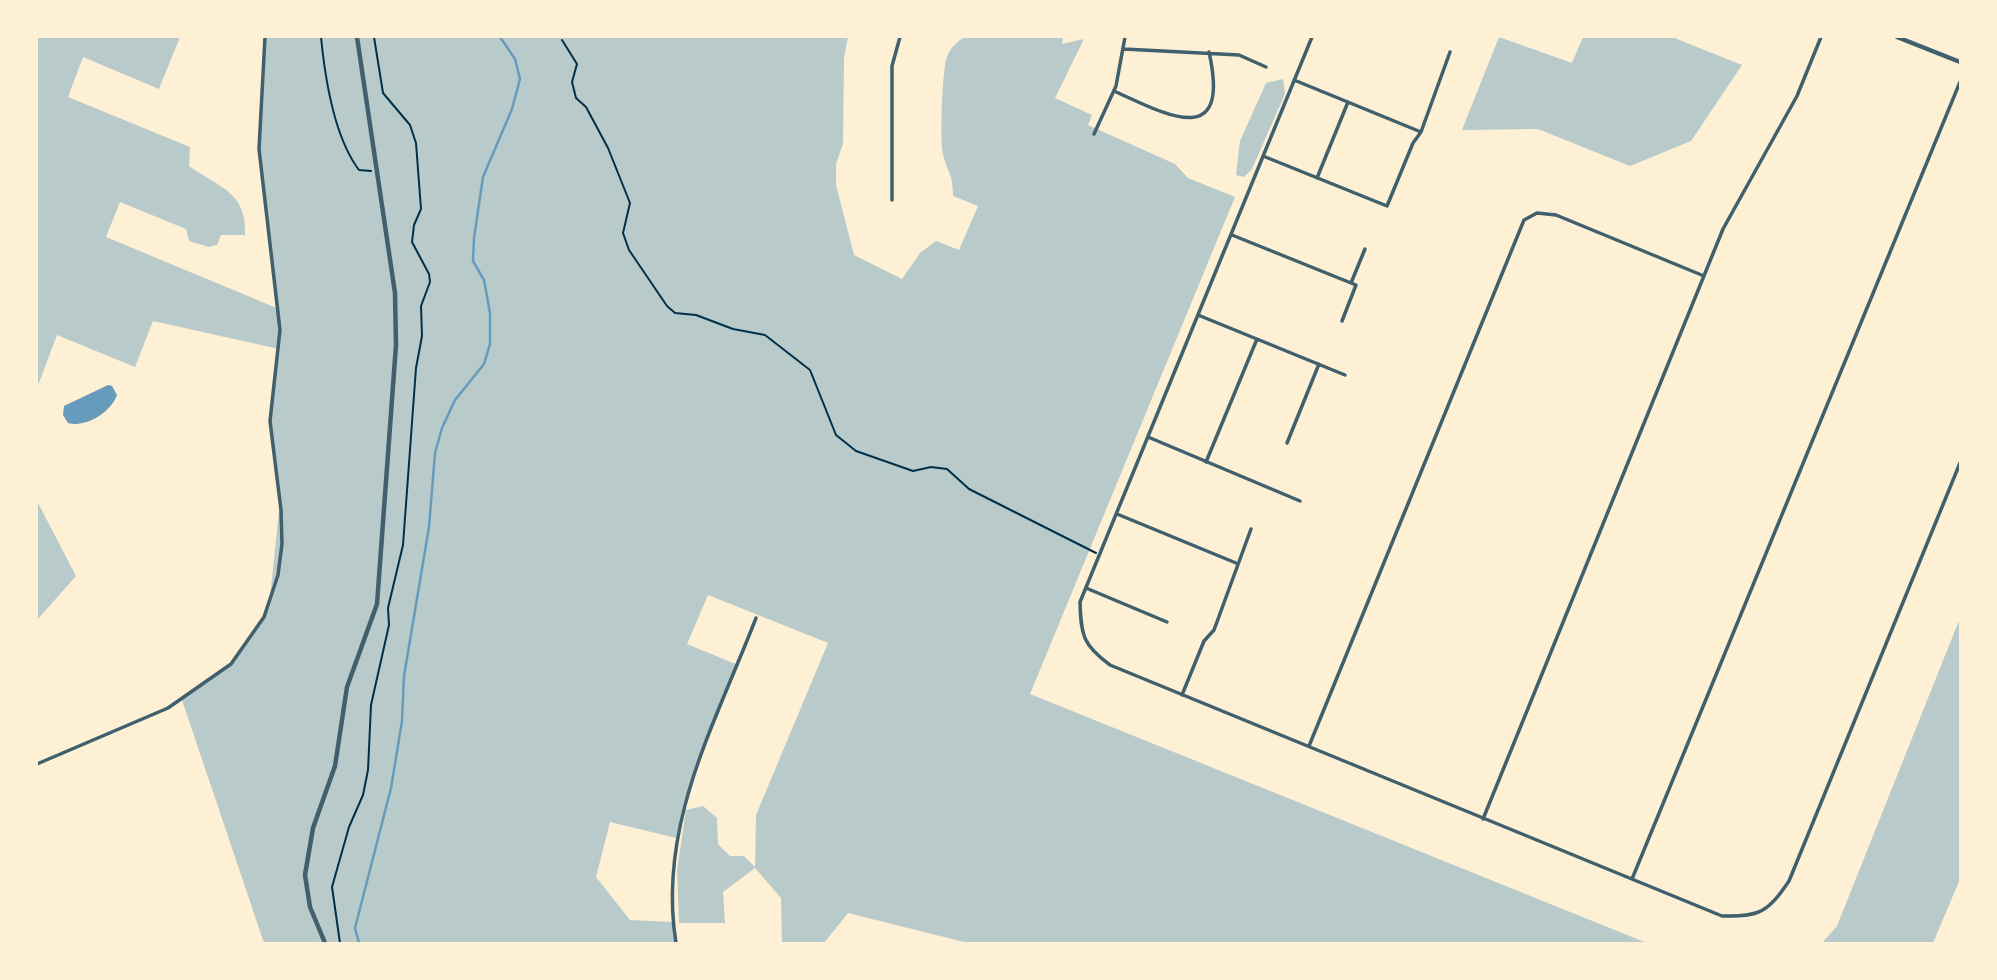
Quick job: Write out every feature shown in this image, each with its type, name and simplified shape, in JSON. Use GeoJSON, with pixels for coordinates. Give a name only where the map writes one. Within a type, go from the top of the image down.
{"type":"FeatureCollection","features":[{"type":"Feature","properties":{"kind":"street"},"geometry":{"type":"LineString","coordinates":[[37,764],[168,708],[231,664],[264,617],[278,575],[282,544],[281,521],[270,421],[281,330],[259,149],[265,37]]}},
{"type":"Feature","properties":{"kind":"street"},"geometry":{"type":"LineString","coordinates":[[325,943],[310,906],[305,875],[313,828],[335,766],[347,687],[377,604],[396,345],[395,293],[357,37]]}},
{"type":"Feature","properties":{"kind":"street"},"geometry":{"type":"LineString","coordinates":[[892,200],[892,66],[900,37]]}},
{"type":"Feature","properties":{"kind":"street"},"geometry":{"type":"LineString","coordinates":[[1094,134],[1114,91],[1125,37]]}},
{"type":"Feature","properties":{"kind":"street"},"geometry":{"type":"LineString","coordinates":[[1312,37],[1080,602],[1081,629],[1089,650],[1111,665],[1722,916],[1750,917],[1772,906],[1789,881],[1960,463]]}},
{"type":"Feature","properties":{"kind":"street"},"geometry":{"type":"LineString","coordinates":[[1483,819],[1704,276],[1734,208],[1797,96],[1821,37]]}},
{"type":"Feature","properties":{"kind":"street"},"geometry":{"type":"LineString","coordinates":[[1898,37],[1960,62]]}},
{"type":"Feature","properties":{"kind":"street"},"geometry":{"type":"LineString","coordinates":[[1124,49],[1239,55],[1266,67]]}},
{"type":"Feature","properties":{"kind":"street"},"geometry":{"type":"LineString","coordinates":[[1114,91],[1170,117],[1189,119],[1205,112],[1214,96],[1216,81],[1209,52]]}},
{"type":"Feature","properties":{"kind":"street"},"geometry":{"type":"LineString","coordinates":[[1264,156],[1387,206],[1413,143],[1421,132],[1450,52]]}},
{"type":"Feature","properties":{"kind":"street"},"geometry":{"type":"LineString","coordinates":[[1294,80],[1421,132]]}},
{"type":"Feature","properties":{"kind":"street"},"geometry":{"type":"LineString","coordinates":[[1632,879],[1960,82]]}},
{"type":"Feature","properties":{"kind":"street"},"geometry":{"type":"LineString","coordinates":[[1317,178],[1348,102]]}},
{"type":"Feature","properties":{"kind":"street"},"geometry":{"type":"LineString","coordinates":[[1309,746],[1524,220],[1537,213],[1556,215],[1704,276]]}},
{"type":"Feature","properties":{"kind":"street"},"geometry":{"type":"LineString","coordinates":[[1231,234],[1356,285],[1342,321]]}},
{"type":"Feature","properties":{"kind":"street"},"geometry":{"type":"LineString","coordinates":[[1351,283],[1365,249]]}},
{"type":"Feature","properties":{"kind":"street"},"geometry":{"type":"LineString","coordinates":[[1198,315],[1345,375]]}},
{"type":"Feature","properties":{"kind":"street"},"geometry":{"type":"LineString","coordinates":[[1206,462],[1257,339]]}},
{"type":"Feature","properties":{"kind":"street"},"geometry":{"type":"LineString","coordinates":[[1287,443],[1320,364]]}},
{"type":"Feature","properties":{"kind":"street"},"geometry":{"type":"LineString","coordinates":[[1148,437],[1300,501]]}},
{"type":"Feature","properties":{"kind":"street"},"geometry":{"type":"LineString","coordinates":[[1116,514],[1236,563]]}},
{"type":"Feature","properties":{"kind":"street"},"geometry":{"type":"LineString","coordinates":[[1182,695],[1234,579],[1236,563],[1251,529]]}},
{"type":"Feature","properties":{"kind":"street"},"geometry":{"type":"LineString","coordinates":[[1086,588],[1167,622]]}},
{"type":"Feature","properties":{"kind":"street"},"geometry":{"type":"LineString","coordinates":[[676,943],[672,887],[675,845],[684,802],[756,618]]}},
{"type":"Feature","properties":{"kind":"path"},"geometry":{"type":"LineString","coordinates":[[321,37],[326,82],[347,155],[359,170],[372,171]]}},
{"type":"Feature","properties":{"kind":"path"},"geometry":{"type":"LineString","coordinates":[[562,40],[577,64],[572,82],[576,98],[586,107],[608,148],[630,203],[623,233],[629,250],[674,313],[696,315],[733,329],[765,335],[810,370],[836,435],[856,452],[913,471],[931,467],[947,469],[969,489],[1100,555]]}},
{"type":"Feature","properties":{"kind":"shaded area"},"geometry":{"type":"Polygon","coordinates":[[[37,37],[180,37],[159,89],[83,57],[68,97],[190,147],[189,166],[221,186],[236,200],[241,209],[245,235],[221,235],[217,245],[209,247],[189,241],[186,229],[120,202],[106,237],[279,309],[259,149],[265,37],[848,37],[844,58],[843,144],[836,164],[836,185],[854,255],[902,279],[920,253],[936,241],[959,250],[978,206],[953,196],[951,177],[943,154],[944,75],[947,57],[952,48],[964,37],[1063,37],[1062,44],[1084,39],[1055,98],[1092,115],[1088,125],[1175,164],[1188,178],[1235,197],[1030,694],[1647,943],[968,943],[848,913],[824,943],[782,943],[781,898],[755,868],[723,892],[725,923],[679,923],[677,870],[686,810],[703,806],[717,818],[718,844],[730,856],[744,856],[755,867],[756,815],[828,643],[708,595],[687,644],[738,665],[684,801],[676,838],[610,822],[596,877],[630,920],[673,922],[676,943],[264,943],[182,700],[231,664],[264,617],[270,598],[280,501],[270,421],[279,349],[153,321],[135,367],[57,335],[37,388],[37,37]]]}},
{"type":"Feature","properties":{"kind":"shaded area"},"geometry":{"type":"Polygon","coordinates":[[[1499,37],[1572,63],[1583,37],[1672,37],[1742,65],[1691,141],[1630,166],[1538,129],[1462,130],[1499,37]]]}},
{"type":"Feature","properties":{"kind":"shaded area"},"geometry":{"type":"Polygon","coordinates":[[[1283,79],[1285,94],[1252,169],[1244,177],[1236,175],[1240,141],[1266,83],[1283,79]]]}},
{"type":"Feature","properties":{"kind":"shaded area"},"geometry":{"type":"Polygon","coordinates":[[[37,501],[76,576],[37,620],[37,501]]]}},
{"type":"Feature","properties":{"kind":"shaded area"},"geometry":{"type":"Polygon","coordinates":[[[1960,618],[1960,879],[1933,943],[1822,943],[1837,926],[1960,618]]]}},
{"type":"Feature","properties":{"kind":"water"},"geometry":{"type":"Polygon","coordinates":[[[108,385],[112,386],[117,395],[104,413],[90,421],[68,423],[63,415],[64,406],[108,385]]]}},
{"type":"Feature","properties":{"kind":"waterway"},"geometry":{"type":"LineString","coordinates":[[359,943],[355,928],[391,788],[402,721],[404,676],[429,527],[435,453],[442,428],[455,400],[484,364],[490,344],[490,313],[484,280],[473,261],[474,238],[483,177],[512,109],[520,79],[515,59],[500,37]]}}]}
